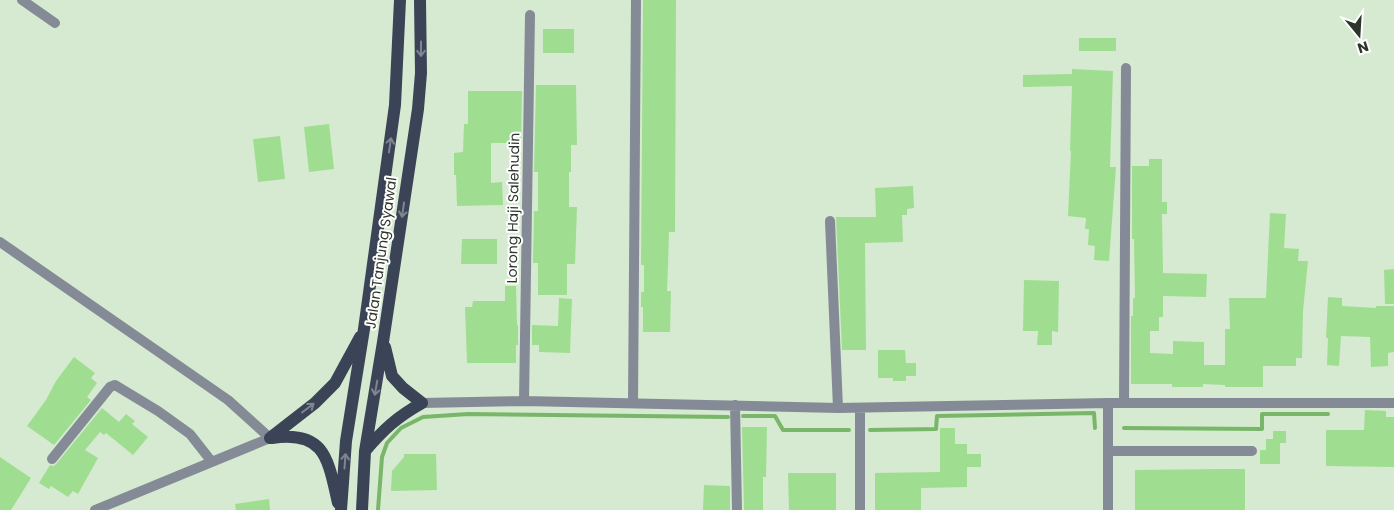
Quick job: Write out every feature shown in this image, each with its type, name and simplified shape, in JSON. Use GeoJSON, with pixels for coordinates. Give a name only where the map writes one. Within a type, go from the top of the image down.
{"type":"FeatureCollection","features":[{"type":"Feature","properties":{"kind":"main road","name":"Jalan Tanjung Syawal"},"geometry":{"type":"LineString","coordinates":[[341,510],[346,441],[396,105],[400,0]]}},
{"type":"Feature","properties":{"kind":"main road","name":"Jalan Tanjung Syawal"},"geometry":{"type":"LineString","coordinates":[[362,510],[365,451],[384,342],[418,109],[421,73],[421,0]]}},
{"type":"Feature","properties":{"kind":"main road"},"geometry":{"type":"LineString","coordinates":[[270,438],[315,403],[335,383],[364,329]]}},
{"type":"Feature","properties":{"kind":"main road"},"geometry":{"type":"LineString","coordinates":[[365,451],[386,427],[422,403],[403,388],[392,376],[384,342]]}},
{"type":"Feature","properties":{"kind":"main road"},"geometry":{"type":"LineString","coordinates":[[270,438],[287,436],[306,438],[321,448],[331,474],[341,510]]}},
{"type":"Feature","properties":{"kind":"street"},"geometry":{"type":"LineString","coordinates":[[22,0],[54,23]]}},
{"type":"Feature","properties":{"kind":"street"},"geometry":{"type":"LineString","coordinates":[[394,0],[400,25]]}},
{"type":"Feature","properties":{"kind":"street"},"geometry":{"type":"LineString","coordinates":[[633,403],[636,0]]}},
{"type":"Feature","properties":{"kind":"street","name":"Lorong Haji Salehudin"},"geometry":{"type":"LineString","coordinates":[[524,401],[530,15]]}},
{"type":"Feature","properties":{"kind":"street"},"geometry":{"type":"LineString","coordinates":[[1124,403],[1126,68]]}},
{"type":"Feature","properties":{"kind":"street"},"geometry":{"type":"LineString","coordinates":[[830,222],[838,408]]}},
{"type":"Feature","properties":{"kind":"street"},"geometry":{"type":"LineString","coordinates":[[0,242],[228,400],[270,438],[95,510]]}},
{"type":"Feature","properties":{"kind":"street"},"geometry":{"type":"LineString","coordinates":[[52,459],[110,387],[115,385],[158,410],[190,434],[212,462]]}},
{"type":"Feature","properties":{"kind":"street"},"geometry":{"type":"LineString","coordinates":[[422,403],[524,401],[838,408],[1108,403],[1394,403]]}},
{"type":"Feature","properties":{"kind":"street"},"geometry":{"type":"LineString","coordinates":[[1108,403],[1108,510]]}},
{"type":"Feature","properties":{"kind":"street"},"geometry":{"type":"LineString","coordinates":[[735,405],[737,510]]}},
{"type":"Feature","properties":{"kind":"street"},"geometry":{"type":"LineString","coordinates":[[860,408],[860,510]]}},
{"type":"Feature","properties":{"kind":"street"},"geometry":{"type":"LineString","coordinates":[[1108,451],[1252,451]]}},
{"type":"Feature","properties":{"kind":"building"},"geometry":{"type":"Polygon","coordinates":[[[643,0],[676,0],[675,232],[669,232],[667,291],[671,291],[670,332],[643,332],[641,292],[644,292],[644,265],[641,265],[643,0]]]}},
{"type":"Feature","properties":{"kind":"building"},"geometry":{"type":"Polygon","coordinates":[[[543,29],[574,29],[574,53],[543,53],[543,29]]]}},
{"type":"Feature","properties":{"kind":"building"},"geometry":{"type":"Polygon","coordinates":[[[1079,38],[1116,38],[1116,51],[1079,51],[1079,38]]]}},
{"type":"Feature","properties":{"kind":"building"},"geometry":{"type":"Polygon","coordinates":[[[1072,69],[1113,71],[1110,167],[1116,167],[1109,261],[1094,260],[1095,246],[1088,245],[1089,229],[1085,229],[1086,218],[1068,216],[1072,86],[1023,87],[1023,75],[1072,74],[1072,69]]]}},
{"type":"Feature","properties":{"kind":"building"},"geometry":{"type":"Polygon","coordinates":[[[536,85],[576,85],[577,145],[571,145],[571,172],[569,172],[569,207],[577,207],[575,264],[567,264],[567,295],[538,295],[538,263],[533,263],[534,211],[538,211],[538,172],[534,172],[536,85]]]}},
{"type":"Feature","properties":{"kind":"building"},"geometry":{"type":"Polygon","coordinates":[[[468,91],[522,91],[521,143],[491,143],[491,183],[502,182],[503,205],[457,206],[454,153],[463,152],[464,124],[468,124],[468,91]]]}},
{"type":"Feature","properties":{"kind":"building"},"geometry":{"type":"Polygon","coordinates":[[[329,124],[334,169],[309,172],[304,127],[329,124]]]}},
{"type":"Feature","properties":{"kind":"building"},"geometry":{"type":"Polygon","coordinates":[[[280,136],[285,179],[258,182],[253,139],[280,136]]]}},
{"type":"Feature","properties":{"kind":"building"},"geometry":{"type":"Polygon","coordinates":[[[1149,159],[1162,159],[1162,202],[1167,202],[1167,214],[1162,214],[1163,273],[1207,274],[1206,297],[1163,296],[1163,317],[1159,317],[1159,331],[1150,331],[1150,353],[1173,354],[1173,341],[1204,342],[1204,365],[1225,365],[1225,329],[1230,329],[1229,298],[1266,298],[1270,213],[1286,214],[1284,248],[1299,249],[1298,261],[1308,261],[1303,311],[1302,358],[1296,358],[1296,366],[1263,366],[1263,387],[1225,387],[1225,385],[1203,384],[1203,387],[1172,387],[1172,384],[1131,384],[1131,316],[1133,316],[1133,298],[1135,298],[1134,239],[1132,239],[1132,166],[1149,166],[1149,159]]]}},
{"type":"Feature","properties":{"kind":"building"},"geometry":{"type":"Polygon","coordinates":[[[913,186],[914,208],[907,209],[907,215],[902,215],[903,242],[865,243],[866,350],[842,350],[836,217],[876,217],[875,188],[913,186]]]}},
{"type":"Feature","properties":{"kind":"building"},"geometry":{"type":"Polygon","coordinates":[[[462,239],[497,239],[497,264],[461,264],[462,239]]]}},
{"type":"Feature","properties":{"kind":"building"},"geometry":{"type":"Polygon","coordinates":[[[1394,269],[1394,304],[1385,304],[1384,270],[1394,269]]]}},
{"type":"Feature","properties":{"kind":"building"},"geometry":{"type":"Polygon","coordinates":[[[1024,280],[1059,281],[1058,332],[1052,331],[1052,345],[1037,345],[1038,331],[1023,331],[1024,280]]]}},
{"type":"Feature","properties":{"kind":"building"},"geometry":{"type":"Polygon","coordinates":[[[505,286],[516,286],[518,345],[516,345],[516,363],[467,363],[465,307],[472,307],[473,301],[505,301],[505,286]]]}},
{"type":"Feature","properties":{"kind":"building"},"geometry":{"type":"Polygon","coordinates":[[[1328,297],[1342,298],[1342,306],[1376,308],[1376,306],[1394,306],[1394,352],[1388,353],[1388,366],[1371,367],[1370,337],[1341,336],[1339,366],[1327,365],[1328,297]]]}},
{"type":"Feature","properties":{"kind":"building"},"geometry":{"type":"Polygon","coordinates":[[[559,298],[572,299],[570,353],[539,352],[539,345],[532,345],[532,325],[558,326],[559,298]]]}},
{"type":"Feature","properties":{"kind":"building"},"geometry":{"type":"Polygon","coordinates":[[[878,350],[905,350],[906,363],[916,363],[916,376],[906,376],[906,381],[893,381],[893,378],[878,378],[878,350]]]}},
{"type":"Feature","properties":{"kind":"building"},"geometry":{"type":"Polygon","coordinates":[[[74,357],[95,373],[91,378],[97,383],[87,397],[91,400],[54,445],[27,426],[74,357]]]}},
{"type":"Feature","properties":{"kind":"building"},"geometry":{"type":"Polygon","coordinates":[[[102,408],[119,422],[126,414],[135,421],[132,424],[148,437],[133,455],[106,433],[104,435],[100,432],[85,450],[98,458],[78,494],[73,491],[68,497],[51,486],[49,489],[39,483],[50,465],[54,466],[57,463],[102,408]]]}},
{"type":"Feature","properties":{"kind":"building"},"geometry":{"type":"Polygon","coordinates":[[[1365,410],[1386,411],[1386,417],[1394,417],[1394,467],[1326,466],[1326,430],[1364,430],[1365,410]]]}},
{"type":"Feature","properties":{"kind":"building"},"geometry":{"type":"Polygon","coordinates":[[[742,427],[767,427],[766,477],[763,477],[763,510],[744,510],[742,427]]]}},
{"type":"Feature","properties":{"kind":"building"},"geometry":{"type":"Polygon","coordinates":[[[940,428],[955,428],[955,444],[967,444],[967,454],[981,454],[981,467],[967,467],[967,487],[921,488],[921,510],[875,510],[875,473],[940,472],[940,428]]]}},
{"type":"Feature","properties":{"kind":"building"},"geometry":{"type":"Polygon","coordinates":[[[1273,431],[1286,431],[1286,443],[1280,443],[1280,464],[1260,464],[1260,450],[1266,450],[1266,439],[1273,439],[1273,431]]]}},
{"type":"Feature","properties":{"kind":"building"},"geometry":{"type":"Polygon","coordinates":[[[404,454],[436,454],[437,490],[391,491],[392,471],[404,457],[404,454]]]}},
{"type":"Feature","properties":{"kind":"building"},"geometry":{"type":"Polygon","coordinates":[[[0,457],[31,478],[11,510],[0,510],[0,457]]]}},
{"type":"Feature","properties":{"kind":"building"},"geometry":{"type":"Polygon","coordinates":[[[1245,469],[1245,510],[1135,510],[1135,470],[1245,469]]]}},
{"type":"Feature","properties":{"kind":"building"},"geometry":{"type":"Polygon","coordinates":[[[788,473],[836,473],[836,510],[789,510],[788,473]]]}},
{"type":"Feature","properties":{"kind":"building"},"geometry":{"type":"Polygon","coordinates":[[[704,485],[730,486],[730,510],[703,510],[704,485]]]}},
{"type":"Feature","properties":{"kind":"building"},"geometry":{"type":"Polygon","coordinates":[[[269,499],[270,510],[236,510],[235,504],[269,499]]]}},
{"type":"Feature","properties":{"kind":"waterway"},"geometry":{"type":"LineString","coordinates":[[870,430],[936,429],[937,416],[1094,413],[1095,428]]}},
{"type":"Feature","properties":{"kind":"waterway"},"geometry":{"type":"LineString","coordinates":[[378,510],[382,457],[387,443],[401,428],[423,417],[468,414],[728,417]]}},
{"type":"Feature","properties":{"kind":"waterway"},"geometry":{"type":"LineString","coordinates":[[1124,428],[1262,429],[1262,414],[1328,414]]}},
{"type":"Feature","properties":{"kind":"waterway"},"geometry":{"type":"LineString","coordinates":[[743,416],[775,416],[783,430],[849,430]]}}]}
